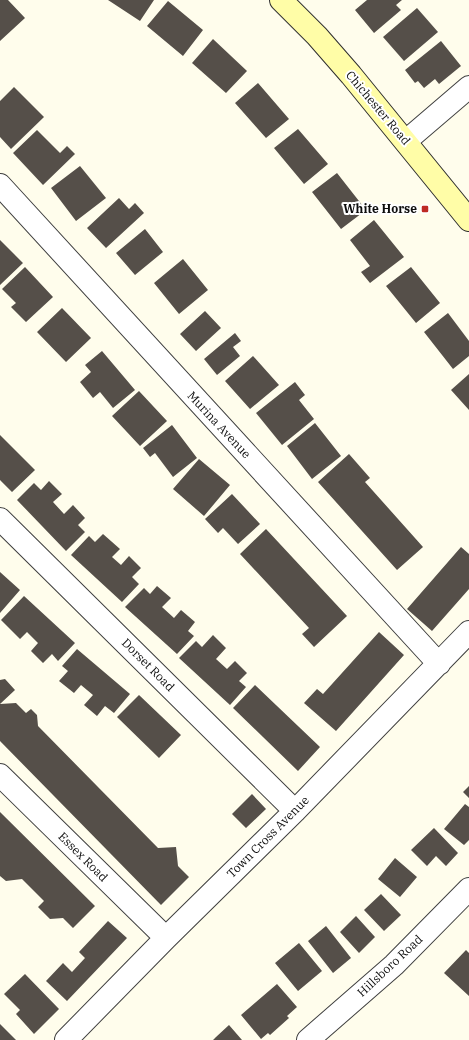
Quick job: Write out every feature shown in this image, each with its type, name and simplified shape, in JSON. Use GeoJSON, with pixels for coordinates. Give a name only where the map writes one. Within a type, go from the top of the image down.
{"type":"FeatureCollection","features":[{"type":"Feature","properties":{"kind":"main road","name":"Chichester Road"},"geometry":{"type":"LineString","coordinates":[[281,0],[317,36],[406,141],[469,220]]}},
{"type":"Feature","properties":{"kind":"street"},"geometry":{"type":"LineString","coordinates":[[406,141],[469,87]]}},
{"type":"Feature","properties":{"kind":"street","name":"Murina Avenue"},"geometry":{"type":"LineString","coordinates":[[0,185],[439,664]]}},
{"type":"Feature","properties":{"kind":"street","name":"Dorset Road"},"geometry":{"type":"LineString","coordinates":[[0,519],[295,811]]}},
{"type":"Feature","properties":{"kind":"street","name":"Town Cross Avenue"},"geometry":{"type":"LineString","coordinates":[[66,1040],[166,938],[295,811],[469,632]]}},
{"type":"Feature","properties":{"kind":"street","name":"Essex Road"},"geometry":{"type":"LineString","coordinates":[[0,775],[166,938]]}},
{"type":"Feature","properties":{"kind":"street","name":"Hillsboro Road"},"geometry":{"type":"LineString","coordinates":[[308,1040],[394,964],[469,889]]}},
{"type":"Feature","properties":{"kind":"building"},"geometry":{"type":"Polygon","coordinates":[[[0,0],[8,0],[25,18],[0,41],[0,0]]]}},
{"type":"Feature","properties":{"kind":"building"},"geometry":{"type":"Polygon","coordinates":[[[108,0],[154,0],[140,21],[108,0]]]}},
{"type":"Feature","properties":{"kind":"building"},"geometry":{"type":"Polygon","coordinates":[[[367,0],[402,0],[396,5],[401,10],[374,33],[355,10],[367,0]]]}},
{"type":"Feature","properties":{"kind":"building"},"geometry":{"type":"Polygon","coordinates":[[[168,1],[203,30],[183,56],[147,26],[168,1]]]}},
{"type":"Feature","properties":{"kind":"building"},"geometry":{"type":"Polygon","coordinates":[[[417,8],[438,32],[404,61],[383,37],[417,8]]]}},
{"type":"Feature","properties":{"kind":"building"},"geometry":{"type":"Polygon","coordinates":[[[213,39],[247,71],[226,93],[192,63],[213,39]]]}},
{"type":"Feature","properties":{"kind":"building"},"geometry":{"type":"Polygon","coordinates":[[[441,41],[461,66],[439,84],[435,79],[424,88],[418,81],[415,83],[405,70],[441,41]]]}},
{"type":"Feature","properties":{"kind":"building"},"geometry":{"type":"Polygon","coordinates":[[[258,83],[289,119],[266,138],[235,103],[258,83]]]}},
{"type":"Feature","properties":{"kind":"building"},"geometry":{"type":"Polygon","coordinates":[[[14,87],[44,117],[11,149],[0,137],[0,101],[14,87]]]}},
{"type":"Feature","properties":{"kind":"building"},"geometry":{"type":"Polygon","coordinates":[[[298,129],[328,164],[304,184],[274,148],[298,129]]]}},
{"type":"Feature","properties":{"kind":"building"},"geometry":{"type":"Polygon","coordinates":[[[37,130],[60,153],[67,146],[75,154],[43,185],[13,153],[37,130]]]}},
{"type":"Feature","properties":{"kind":"building"},"geometry":{"type":"Polygon","coordinates":[[[80,166],[106,198],[76,221],[51,188],[80,166]]]}},
{"type":"Feature","properties":{"kind":"building"},"geometry":{"type":"Polygon","coordinates":[[[337,173],[366,210],[341,229],[312,192],[337,173]]]}},
{"type":"Feature","properties":{"kind":"building"},"geometry":{"type":"Polygon","coordinates":[[[119,198],[129,209],[135,203],[144,213],[106,248],[87,228],[119,198]]]}},
{"type":"Feature","properties":{"kind":"building"},"geometry":{"type":"Polygon","coordinates":[[[374,220],[404,257],[370,283],[361,272],[370,266],[350,240],[374,220]]]}},
{"type":"Feature","properties":{"kind":"building"},"geometry":{"type":"Polygon","coordinates":[[[145,229],[163,252],[135,275],[116,253],[145,229]]]}},
{"type":"Feature","properties":{"kind":"building"},"geometry":{"type":"Polygon","coordinates":[[[0,240],[23,263],[0,285],[0,240]]]}},
{"type":"Feature","properties":{"kind":"building"},"geometry":{"type":"Polygon","coordinates":[[[183,259],[208,290],[179,314],[154,283],[183,259]]]}},
{"type":"Feature","properties":{"kind":"building"},"geometry":{"type":"Polygon","coordinates":[[[25,267],[53,297],[26,322],[11,307],[16,303],[2,289],[25,267]]]}},
{"type":"Feature","properties":{"kind":"building"},"geometry":{"type":"Polygon","coordinates":[[[411,267],[440,303],[416,323],[386,286],[411,267]]]}},
{"type":"Feature","properties":{"kind":"building"},"geometry":{"type":"Polygon","coordinates":[[[62,308],[91,338],[66,362],[37,332],[62,308]]]}},
{"type":"Feature","properties":{"kind":"building"},"geometry":{"type":"Polygon","coordinates":[[[205,311],[221,328],[196,351],[180,334],[205,311]]]}},
{"type":"Feature","properties":{"kind":"building"},"geometry":{"type":"Polygon","coordinates":[[[448,313],[469,341],[469,356],[453,369],[424,332],[448,313]]]}},
{"type":"Feature","properties":{"kind":"building"},"geometry":{"type":"Polygon","coordinates":[[[235,333],[241,341],[233,347],[240,356],[217,375],[204,359],[235,333]]]}},
{"type":"Feature","properties":{"kind":"building"},"geometry":{"type":"Polygon","coordinates":[[[102,351],[135,390],[113,408],[100,392],[93,398],[80,382],[91,372],[85,365],[102,351]]]}},
{"type":"Feature","properties":{"kind":"building"},"geometry":{"type":"Polygon","coordinates":[[[253,356],[279,385],[250,409],[225,381],[253,356]]]}},
{"type":"Feature","properties":{"kind":"building"},"geometry":{"type":"Polygon","coordinates":[[[469,374],[469,410],[451,390],[469,374]]]}},
{"type":"Feature","properties":{"kind":"building"},"geometry":{"type":"Polygon","coordinates":[[[295,382],[305,395],[299,400],[314,419],[282,445],[256,413],[295,382]]]}},
{"type":"Feature","properties":{"kind":"building"},"geometry":{"type":"Polygon","coordinates":[[[139,391],[167,421],[140,446],[112,416],[139,391]]]}},
{"type":"Feature","properties":{"kind":"building"},"geometry":{"type":"Polygon","coordinates":[[[315,423],[341,456],[312,479],[287,446],[315,423]]]}},
{"type":"Feature","properties":{"kind":"building"},"geometry":{"type":"Polygon","coordinates":[[[172,425],[197,458],[173,477],[155,453],[150,457],[143,448],[172,425]]]}},
{"type":"Feature","properties":{"kind":"building"},"geometry":{"type":"Polygon","coordinates":[[[0,435],[35,470],[12,492],[0,480],[0,435]]]}},
{"type":"Feature","properties":{"kind":"building"},"geometry":{"type":"Polygon","coordinates":[[[349,454],[370,478],[365,482],[423,547],[397,570],[318,482],[349,454]]]}},
{"type":"Feature","properties":{"kind":"building"},"geometry":{"type":"Polygon","coordinates":[[[199,459],[230,485],[204,516],[173,489],[199,459]]]}},
{"type":"Feature","properties":{"kind":"building"},"geometry":{"type":"Polygon","coordinates":[[[49,481],[62,494],[53,502],[64,514],[73,505],[85,518],[78,525],[85,532],[66,551],[17,500],[34,483],[41,490],[49,481]]]}},
{"type":"Feature","properties":{"kind":"building"},"geometry":{"type":"Polygon","coordinates":[[[232,494],[260,524],[238,544],[223,528],[218,533],[205,519],[232,494]]]}},
{"type":"Feature","properties":{"kind":"building"},"geometry":{"type":"Polygon","coordinates":[[[266,529],[347,616],[314,647],[302,634],[309,628],[240,554],[266,529]]]}},
{"type":"Feature","properties":{"kind":"building"},"geometry":{"type":"Polygon","coordinates":[[[103,534],[120,549],[112,557],[121,565],[129,556],[141,568],[132,577],[139,584],[122,602],[71,555],[89,536],[95,542],[103,534]]]}},
{"type":"Feature","properties":{"kind":"building"},"geometry":{"type":"Polygon","coordinates":[[[461,547],[469,554],[469,589],[432,631],[407,609],[461,547]]]}},
{"type":"Feature","properties":{"kind":"building"},"geometry":{"type":"Polygon","coordinates":[[[0,572],[20,590],[0,613],[0,572]]]}},
{"type":"Feature","properties":{"kind":"building"},"geometry":{"type":"Polygon","coordinates":[[[157,586],[171,598],[162,607],[174,618],[181,610],[195,622],[188,631],[194,636],[177,654],[125,607],[144,588],[150,594],[157,586]]]}},
{"type":"Feature","properties":{"kind":"building"},"geometry":{"type":"Polygon","coordinates":[[[24,596],[75,643],[58,661],[52,654],[43,663],[31,651],[38,643],[27,632],[20,639],[1,620],[24,596]]]}},
{"type":"Feature","properties":{"kind":"building"},"geometry":{"type":"Polygon","coordinates":[[[379,632],[404,655],[336,731],[304,703],[317,689],[323,694],[379,632]]]}},
{"type":"Feature","properties":{"kind":"building"},"geometry":{"type":"Polygon","coordinates":[[[213,635],[226,648],[216,659],[227,669],[235,661],[247,673],[239,681],[246,687],[230,705],[179,658],[196,641],[202,647],[213,635]]]}},
{"type":"Feature","properties":{"kind":"building"},"geometry":{"type":"Polygon","coordinates":[[[77,649],[130,694],[114,713],[105,706],[97,716],[84,705],[93,695],[81,685],[74,693],[59,681],[68,671],[62,666],[77,649]]]}},
{"type":"Feature","properties":{"kind":"building"},"geometry":{"type":"Polygon","coordinates":[[[5,679],[15,690],[0,704],[0,680],[5,679]]]}},
{"type":"Feature","properties":{"kind":"building"},"geometry":{"type":"Polygon","coordinates":[[[255,685],[320,747],[298,771],[233,708],[255,685]]]}},
{"type":"Feature","properties":{"kind":"building"},"geometry":{"type":"Polygon","coordinates":[[[139,695],[181,735],[159,758],[117,717],[139,695]]]}},
{"type":"Feature","properties":{"kind":"building"},"geometry":{"type":"Polygon","coordinates":[[[16,703],[26,713],[31,709],[37,715],[38,726],[158,848],[176,847],[178,866],[189,877],[161,905],[0,741],[0,704],[16,703]]]}},
{"type":"Feature","properties":{"kind":"building"},"geometry":{"type":"Polygon","coordinates":[[[469,786],[469,798],[463,792],[469,786]]]}},
{"type":"Feature","properties":{"kind":"building"},"geometry":{"type":"Polygon","coordinates":[[[252,794],[266,809],[246,828],[232,814],[252,794]]]}},
{"type":"Feature","properties":{"kind":"building"},"geometry":{"type":"Polygon","coordinates":[[[465,804],[469,807],[469,840],[464,845],[444,829],[465,804]]]}},
{"type":"Feature","properties":{"kind":"building"},"geometry":{"type":"Polygon","coordinates":[[[0,812],[95,906],[73,928],[63,918],[50,919],[38,907],[44,901],[22,879],[6,881],[0,876],[0,812]]]}},
{"type":"Feature","properties":{"kind":"building"},"geometry":{"type":"Polygon","coordinates":[[[434,828],[458,853],[446,866],[436,856],[427,866],[411,850],[434,828]]]}},
{"type":"Feature","properties":{"kind":"building"},"geometry":{"type":"Polygon","coordinates":[[[395,858],[417,877],[400,897],[378,879],[395,858]]]}},
{"type":"Feature","properties":{"kind":"building"},"geometry":{"type":"Polygon","coordinates":[[[381,894],[401,915],[384,931],[364,910],[381,894]]]}},
{"type":"Feature","properties":{"kind":"building"},"geometry":{"type":"Polygon","coordinates":[[[356,916],[375,937],[359,953],[340,932],[356,916]]]}},
{"type":"Feature","properties":{"kind":"building"},"geometry":{"type":"Polygon","coordinates":[[[108,921],[127,938],[67,1001],[46,981],[63,963],[72,972],[85,958],[79,952],[108,921]]]}},
{"type":"Feature","properties":{"kind":"building"},"geometry":{"type":"Polygon","coordinates":[[[326,926],[351,958],[333,973],[308,941],[326,926]]]}},
{"type":"Feature","properties":{"kind":"building"},"geometry":{"type":"Polygon","coordinates":[[[299,943],[322,971],[298,991],[275,963],[299,943]]]}},
{"type":"Feature","properties":{"kind":"building"},"geometry":{"type":"Polygon","coordinates":[[[466,950],[469,953],[469,996],[444,973],[466,950]]]}},
{"type":"Feature","properties":{"kind":"building"},"geometry":{"type":"Polygon","coordinates":[[[25,974],[59,1009],[34,1034],[16,1014],[20,1010],[4,994],[25,974]]]}},
{"type":"Feature","properties":{"kind":"building"},"geometry":{"type":"Polygon","coordinates":[[[277,984],[297,1007],[287,1016],[289,1018],[270,1035],[268,1033],[261,1039],[241,1015],[277,984]]]}},
{"type":"Feature","properties":{"kind":"building"},"geometry":{"type":"Polygon","coordinates":[[[0,1024],[16,1040],[0,1040],[0,1024]]]}},
{"type":"Feature","properties":{"kind":"building"},"geometry":{"type":"Polygon","coordinates":[[[229,1025],[242,1040],[213,1040],[216,1037],[229,1025]]]}},
{"type":"Feature","properties":{"kind":"place","name":"White Horse"},"geometry":{"type":"Point","coordinates":[425,209]}}]}
